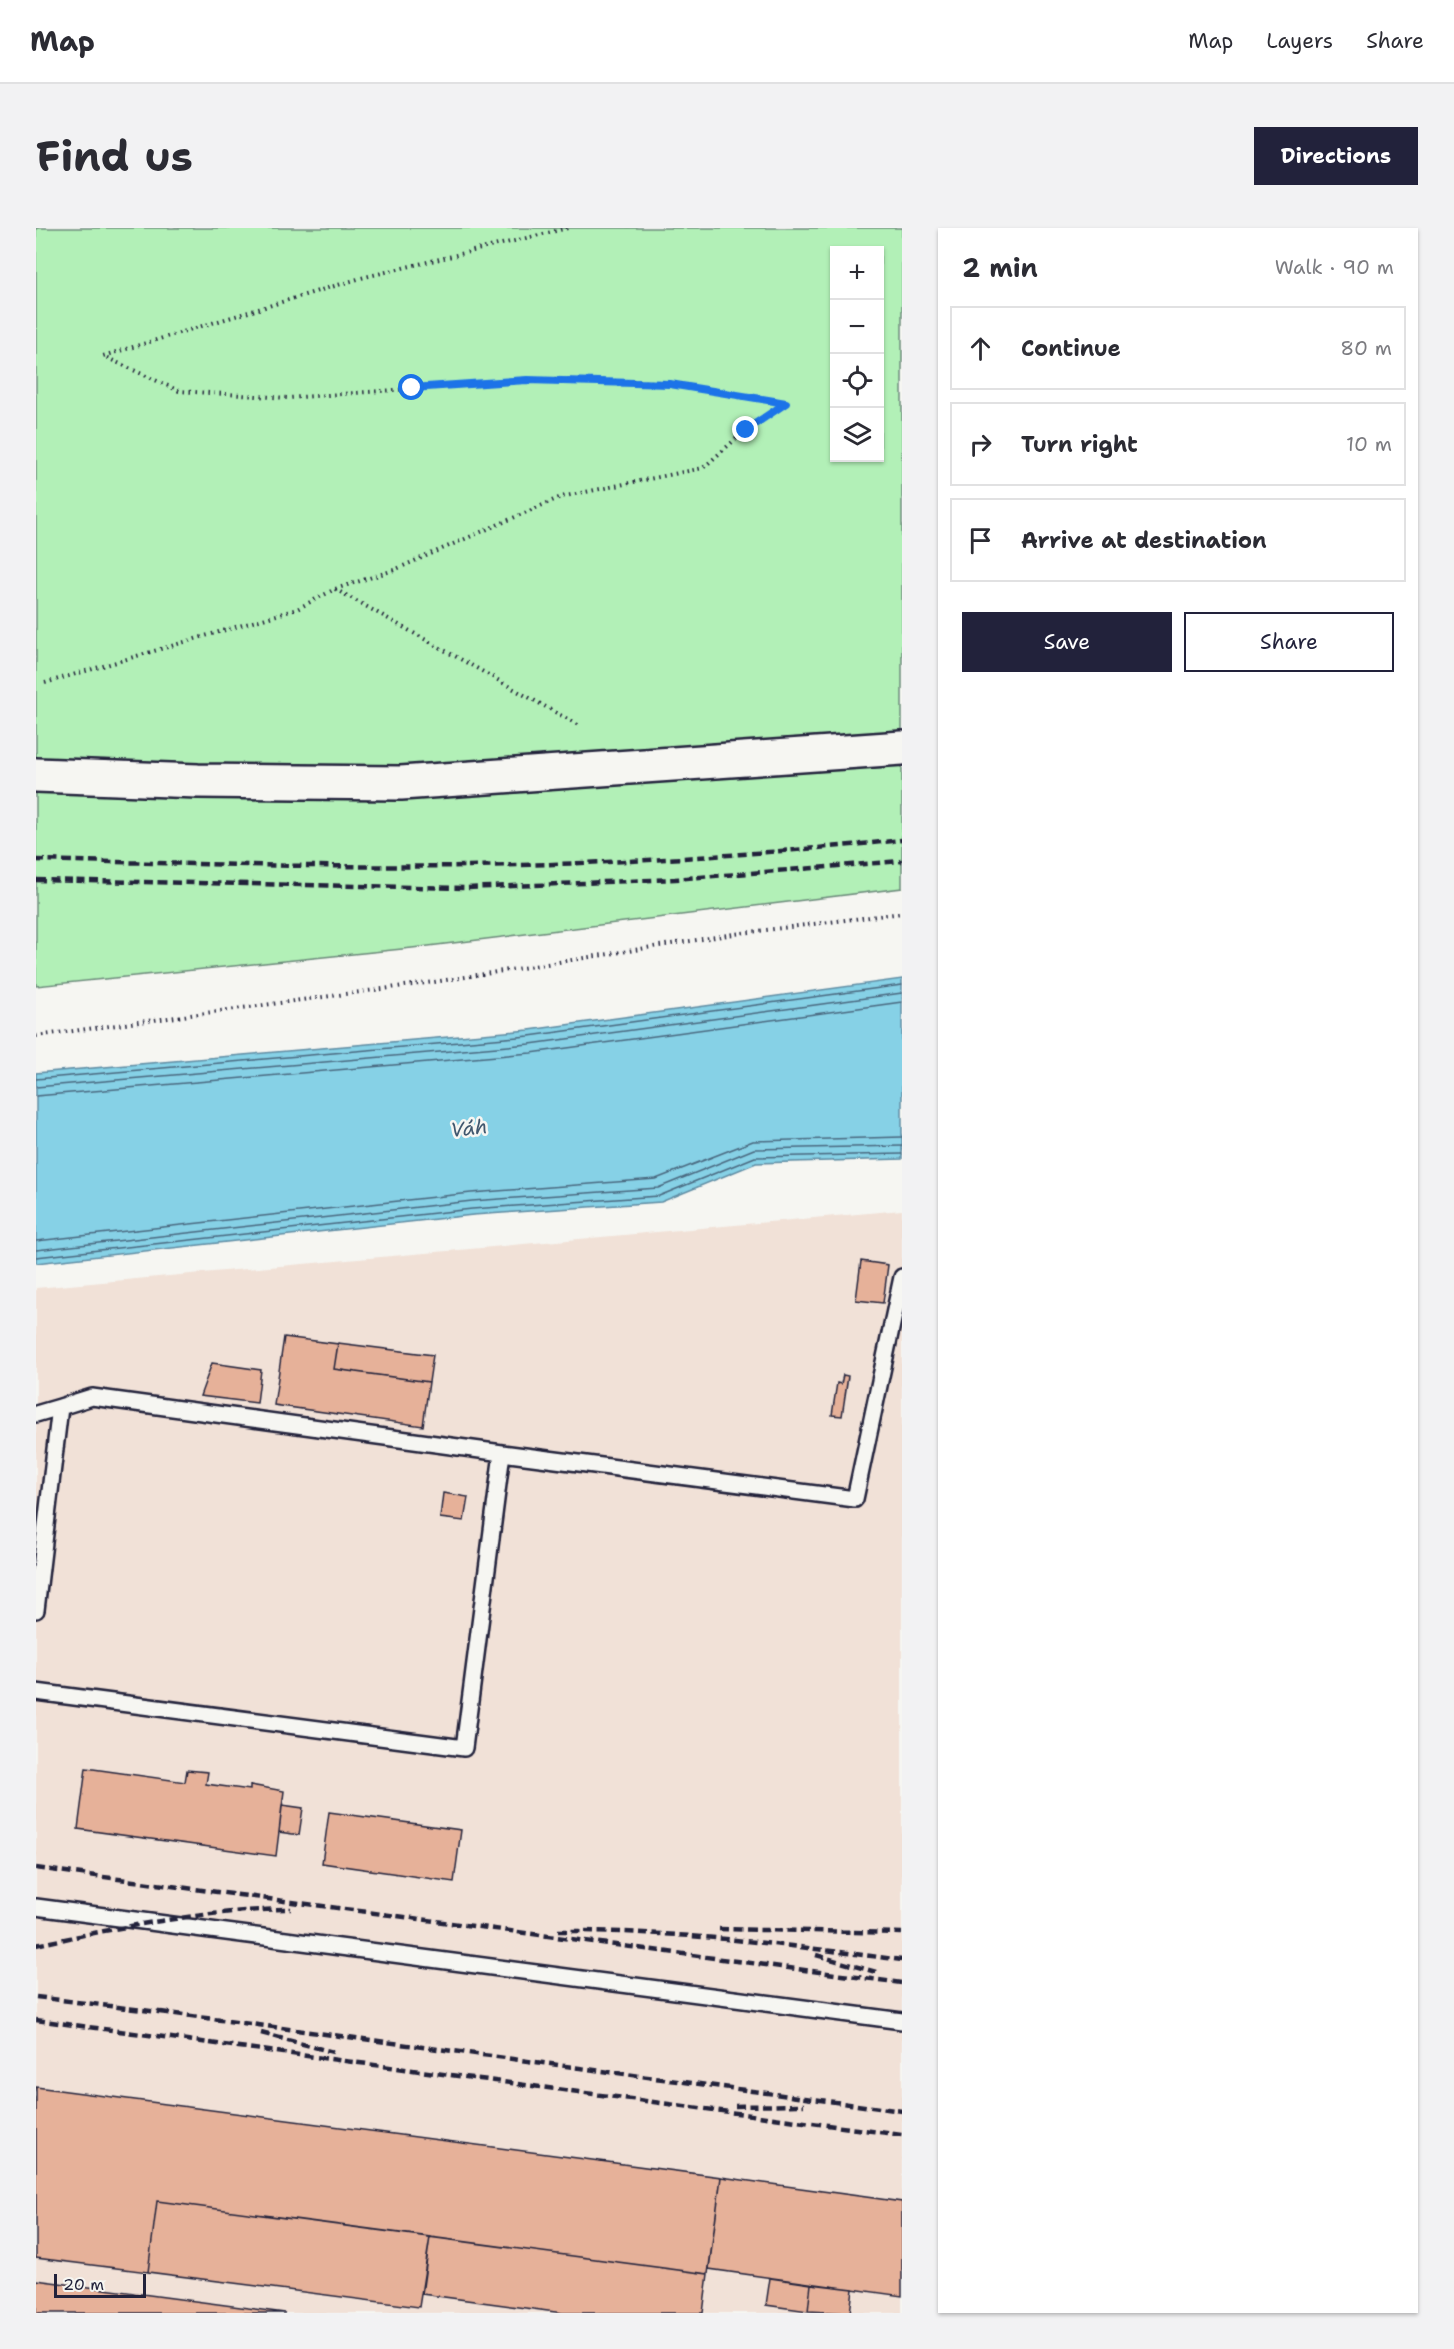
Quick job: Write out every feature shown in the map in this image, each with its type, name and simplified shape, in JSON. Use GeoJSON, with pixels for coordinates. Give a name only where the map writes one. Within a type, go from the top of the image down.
{"type":"FeatureCollection","features":[{"type":"Feature","properties":{"kind":"street"},"geometry":{"type":"LineString","coordinates":[[36,775],[198,781],[401,783],[902,748]]}},
{"type":"Feature","properties":{"kind":"lane"},"geometry":{"type":"LineString","coordinates":[[36,1414],[92,1397],[855,1498],[902,1277]]}},
{"type":"Feature","properties":{"kind":"lane"},"geometry":{"type":"LineString","coordinates":[[36,1610],[60,1407]]}},
{"type":"Feature","properties":{"kind":"lane"},"geometry":{"type":"LineString","coordinates":[[36,1692],[464,1748],[502,1453]]}},
{"type":"Feature","properties":{"kind":"lane"},"geometry":{"type":"LineString","coordinates":[[36,1907],[902,2021]]}},
{"type":"Feature","properties":{"kind":"path"},"geometry":{"type":"LineString","coordinates":[[45,683],[297,609],[335,589],[393,570],[561,496],[703,468],[746,430],[786,403],[670,384],[527,380],[288,398],[179,392],[103,356],[361,278],[568,228]]}},
{"type":"Feature","properties":{"kind":"path"},"geometry":{"type":"LineString","coordinates":[[335,589],[580,726]]}},
{"type":"Feature","properties":{"kind":"path"},"geometry":{"type":"LineString","coordinates":[[36,1036],[434,982],[734,934],[902,913]]}},
{"type":"Feature","properties":{"kind":"shaded area"},"geometry":{"type":"Polygon","coordinates":[[[902,1210],[902,2313],[36,2313],[36,1288],[902,1210]]]}},
{"type":"Feature","properties":{"kind":"green space"},"geometry":{"type":"Polygon","coordinates":[[[36,228],[902,228],[902,888],[412,948],[36,986],[36,228]]]}},
{"type":"Feature","properties":{"kind":"water","name":"Váh"},"geometry":{"type":"Polygon","coordinates":[[[902,979],[902,1159],[756,1163],[661,1202],[473,1215],[36,1263],[36,1073],[529,1030],[902,979]]]}},
{"type":"Feature","properties":{"kind":"building"},"geometry":{"type":"Polygon","coordinates":[[[861,1261],[888,1265],[883,1303],[856,1300],[861,1261]]]}},
{"type":"Feature","properties":{"kind":"building"},"geometry":{"type":"Polygon","coordinates":[[[284,1337],[338,1344],[334,1369],[429,1382],[423,1426],[274,1405],[284,1337]]]}},
{"type":"Feature","properties":{"kind":"building"},"geometry":{"type":"Polygon","coordinates":[[[338,1343],[433,1355],[429,1382],[334,1369],[338,1343]]]}},
{"type":"Feature","properties":{"kind":"building"},"geometry":{"type":"Polygon","coordinates":[[[212,1363],[261,1370],[257,1403],[200,1396],[212,1363]]]}},
{"type":"Feature","properties":{"kind":"building"},"geometry":{"type":"Polygon","coordinates":[[[843,1375],[848,1376],[842,1416],[832,1415],[837,1383],[841,1384],[843,1375]]]}},
{"type":"Feature","properties":{"kind":"building"},"geometry":{"type":"Polygon","coordinates":[[[443,1493],[468,1497],[464,1521],[440,1518],[443,1493]]]}},
{"type":"Feature","properties":{"kind":"building"},"geometry":{"type":"Polygon","coordinates":[[[86,1768],[185,1782],[187,1770],[208,1772],[206,1784],[250,1790],[250,1785],[284,1791],[276,1856],[78,1829],[86,1768]]]}},
{"type":"Feature","properties":{"kind":"building"},"geometry":{"type":"Polygon","coordinates":[[[282,1805],[303,1808],[299,1835],[279,1832],[282,1805]]]}},
{"type":"Feature","properties":{"kind":"building"},"geometry":{"type":"Polygon","coordinates":[[[329,1812],[461,1830],[454,1882],[322,1863],[329,1812]]]}},
{"type":"Feature","properties":{"kind":"building"},"geometry":{"type":"Polygon","coordinates":[[[36,2087],[721,2177],[708,2274],[157,2201],[148,2272],[36,2258],[36,2087]]]}},
{"type":"Feature","properties":{"kind":"building"},"geometry":{"type":"Polygon","coordinates":[[[721,2177],[902,2202],[902,2296],[709,2269],[721,2177]]]}},
{"type":"Feature","properties":{"kind":"building"},"geometry":{"type":"Polygon","coordinates":[[[157,2201],[430,2237],[419,2307],[148,2272],[157,2201]]]}},
{"type":"Feature","properties":{"kind":"building"},"geometry":{"type":"Polygon","coordinates":[[[430,2237],[708,2274],[703,2313],[563,2313],[422,2294],[430,2237]]]}},
{"type":"Feature","properties":{"kind":"building"},"geometry":{"type":"Polygon","coordinates":[[[770,2278],[811,2284],[808,2311],[766,2305],[770,2278]]]}},
{"type":"Feature","properties":{"kind":"building"},"geometry":{"type":"Polygon","coordinates":[[[36,2280],[285,2313],[36,2313],[36,2280]]]}},
{"type":"Feature","properties":{"kind":"building"},"geometry":{"type":"Polygon","coordinates":[[[811,2284],[853,2289],[850,2313],[808,2311],[811,2284]]]}},
{"type":"Feature","properties":{"kind":"railway"},"geometry":{"type":"LineString","coordinates":[[36,860],[337,866],[517,865],[710,856],[902,840]]}},
{"type":"Feature","properties":{"kind":"railway"},"geometry":{"type":"LineString","coordinates":[[36,880],[466,888],[675,879],[902,861]]}},
{"type":"Feature","properties":{"kind":"railway"},"geometry":{"type":"LineString","coordinates":[[36,1868],[902,1983]]}},
{"type":"Feature","properties":{"kind":"railway"},"geometry":{"type":"LineString","coordinates":[[36,1945],[194,1916],[291,1909]]}},
{"type":"Feature","properties":{"kind":"railway"},"geometry":{"type":"LineString","coordinates":[[719,1929],[902,1933]]}},
{"type":"Feature","properties":{"kind":"railway"},"geometry":{"type":"LineString","coordinates":[[558,1931],[687,1936],[902,1960]]}},
{"type":"Feature","properties":{"kind":"railway"},"geometry":{"type":"LineString","coordinates":[[816,1955],[876,1972]]}},
{"type":"Feature","properties":{"kind":"railway"},"geometry":{"type":"LineString","coordinates":[[36,1997],[167,2013]]}},
{"type":"Feature","properties":{"kind":"railway"},"geometry":{"type":"LineString","coordinates":[[161,2012],[902,2111]]}},
{"type":"Feature","properties":{"kind":"railway"},"geometry":{"type":"LineString","coordinates":[[36,2020],[902,2135]]}},
{"type":"Feature","properties":{"kind":"railway"},"geometry":{"type":"LineString","coordinates":[[261,2033],[333,2052]]}},
{"type":"Feature","properties":{"kind":"railway"},"geometry":{"type":"LineString","coordinates":[[735,2106],[804,2105]]}},
{"type":"Feature","properties":{"kind":"route"},"geometry":{"type":"LineString","coordinates":[[412,388],[527,380],[670,384],[786,403],[746,430]]}}]}
